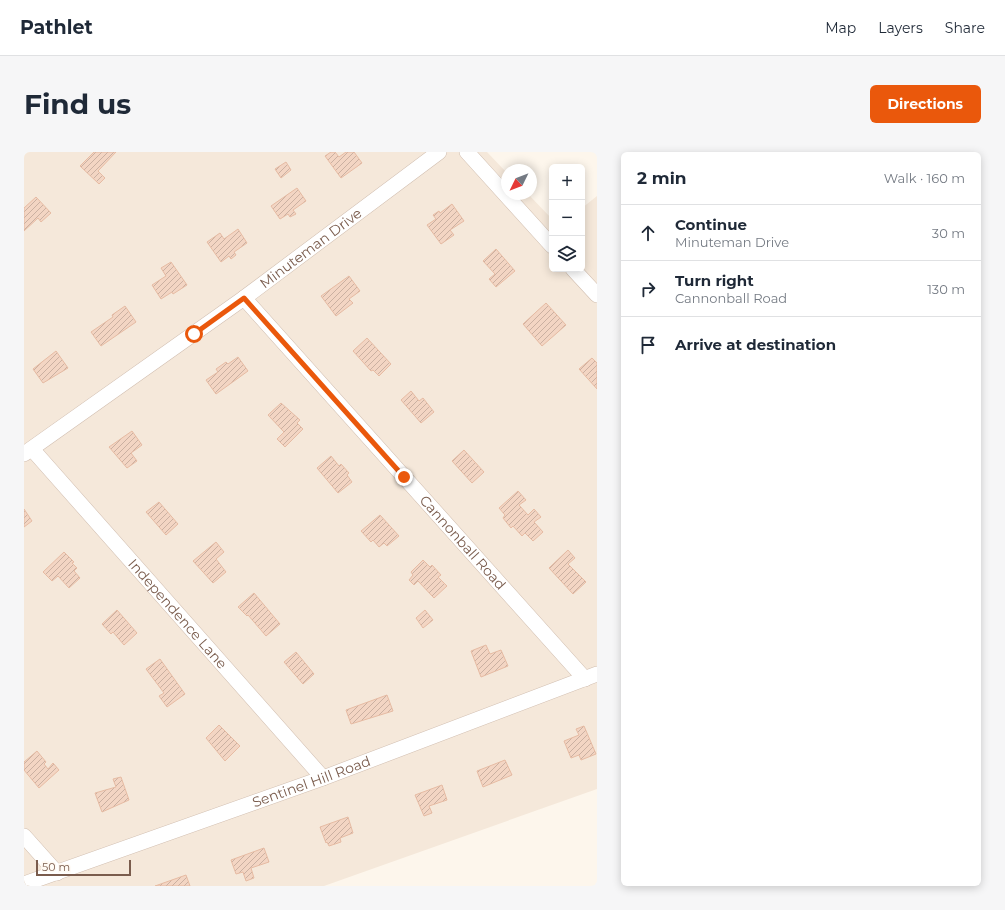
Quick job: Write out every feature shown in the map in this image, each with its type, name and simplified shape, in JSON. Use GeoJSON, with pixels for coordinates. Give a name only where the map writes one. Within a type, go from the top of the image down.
{"type":"FeatureCollection","features":[{"type":"Feature","properties":{"kind":"street","name":"Minuteman Drive"},"geometry":{"type":"LineString","coordinates":[[28,451],[244,298],[439,152]]}},
{"type":"Feature","properties":{"kind":"street"},"geometry":{"type":"LineString","coordinates":[[467,152],[549,243]]}},
{"type":"Feature","properties":{"kind":"street"},"geometry":{"type":"LineString","coordinates":[[576,272],[597,295]]}},
{"type":"Feature","properties":{"kind":"street","name":"Cannonball Road"},"geometry":{"type":"LineString","coordinates":[[244,298],[591,676]]}},
{"type":"Feature","properties":{"kind":"street","name":"Independence Lane"},"geometry":{"type":"LineString","coordinates":[[28,451],[323,778]]}},
{"type":"Feature","properties":{"kind":"street","name":"Sentinel Hill Road"},"geometry":{"type":"LineString","coordinates":[[24,884],[323,778],[591,676]]}},
{"type":"Feature","properties":{"kind":"street"},"geometry":{"type":"LineString","coordinates":[[24,836],[57,873]]}},
{"type":"Feature","properties":{"kind":"shaded area"},"geometry":{"type":"Polygon","coordinates":[[[24,152],[487,152],[501,167],[501,200],[534,200],[549,216],[549,272],[585,272],[585,206],[597,196],[597,789],[324,886],[24,886],[24,152]]]}},
{"type":"Feature","properties":{"kind":"building"},"geometry":{"type":"Polygon","coordinates":[[[94,152],[116,152],[98,171],[105,178],[99,184],[80,166],[94,152]]]}},
{"type":"Feature","properties":{"kind":"building"},"geometry":{"type":"Polygon","coordinates":[[[331,152],[335,152],[339,157],[346,152],[354,152],[362,163],[341,178],[325,156],[331,152]]]}},
{"type":"Feature","properties":{"kind":"building"},"geometry":{"type":"Polygon","coordinates":[[[286,162],[291,170],[281,178],[275,169],[286,162]]]}},
{"type":"Feature","properties":{"kind":"building"},"geometry":{"type":"Polygon","coordinates":[[[297,188],[306,201],[293,210],[296,214],[290,217],[288,214],[280,219],[271,206],[297,188]]]}},
{"type":"Feature","properties":{"kind":"building"},"geometry":{"type":"Polygon","coordinates":[[[36,197],[51,213],[41,222],[38,218],[24,231],[24,208],[36,197]]]}},
{"type":"Feature","properties":{"kind":"building"},"geometry":{"type":"Polygon","coordinates":[[[452,204],[464,221],[450,230],[454,235],[441,244],[427,225],[436,219],[433,215],[439,211],[440,213],[452,204]]]}},
{"type":"Feature","properties":{"kind":"building"},"geometry":{"type":"Polygon","coordinates":[[[238,229],[247,243],[234,252],[236,255],[231,259],[229,256],[221,262],[207,242],[220,233],[224,239],[238,229]]]}},
{"type":"Feature","properties":{"kind":"building"},"geometry":{"type":"Polygon","coordinates":[[[496,249],[515,271],[496,287],[489,279],[495,274],[483,261],[496,249]]]}},
{"type":"Feature","properties":{"kind":"building"},"geometry":{"type":"Polygon","coordinates":[[[171,262],[187,285],[173,294],[172,292],[161,299],[152,285],[166,276],[161,268],[171,262]]]}},
{"type":"Feature","properties":{"kind":"building"},"geometry":{"type":"Polygon","coordinates":[[[349,276],[360,291],[349,299],[353,303],[336,316],[321,296],[349,276]]]}},
{"type":"Feature","properties":{"kind":"building"},"geometry":{"type":"Polygon","coordinates":[[[546,303],[566,325],[542,346],[523,324],[546,303]]]}},
{"type":"Feature","properties":{"kind":"building"},"geometry":{"type":"Polygon","coordinates":[[[125,306],[136,322],[101,346],[91,332],[113,317],[112,315],[125,306]]]}},
{"type":"Feature","properties":{"kind":"building"},"geometry":{"type":"Polygon","coordinates":[[[367,338],[391,364],[379,376],[373,370],[371,371],[353,351],[367,338]]]}},
{"type":"Feature","properties":{"kind":"building"},"geometry":{"type":"Polygon","coordinates":[[[56,351],[68,368],[43,383],[33,369],[56,351]]]}},
{"type":"Feature","properties":{"kind":"building"},"geometry":{"type":"Polygon","coordinates":[[[238,357],[248,371],[216,394],[206,380],[218,372],[216,369],[226,362],[228,364],[238,357]]]}},
{"type":"Feature","properties":{"kind":"building"},"geometry":{"type":"Polygon","coordinates":[[[592,358],[597,363],[597,389],[579,369],[592,358]]]}},
{"type":"Feature","properties":{"kind":"building"},"geometry":{"type":"Polygon","coordinates":[[[411,391],[419,401],[423,398],[434,412],[421,423],[401,400],[411,391]]]}},
{"type":"Feature","properties":{"kind":"building"},"geometry":{"type":"Polygon","coordinates":[[[281,403],[300,420],[297,423],[303,429],[285,447],[277,439],[284,432],[268,415],[281,403]]]}},
{"type":"Feature","properties":{"kind":"building"},"geometry":{"type":"Polygon","coordinates":[[[132,431],[142,445],[131,453],[137,461],[127,468],[109,447],[132,431]]]}},
{"type":"Feature","properties":{"kind":"building"},"geometry":{"type":"Polygon","coordinates":[[[464,450],[484,472],[472,483],[452,461],[464,450]]]}},
{"type":"Feature","properties":{"kind":"building"},"geometry":{"type":"Polygon","coordinates":[[[331,456],[339,466],[341,464],[349,473],[347,475],[352,482],[338,493],[317,468],[331,456]]]}},
{"type":"Feature","properties":{"kind":"building"},"geometry":{"type":"Polygon","coordinates":[[[518,491],[526,500],[519,505],[528,515],[534,509],[541,517],[534,522],[543,532],[533,541],[525,533],[522,536],[513,526],[511,528],[503,518],[505,515],[499,508],[518,491]]]}},
{"type":"Feature","properties":{"kind":"building"},"geometry":{"type":"Polygon","coordinates":[[[159,502],[178,524],[166,535],[146,512],[159,502]]]}},
{"type":"Feature","properties":{"kind":"building"},"geometry":{"type":"Polygon","coordinates":[[[24,509],[32,521],[24,527],[24,509]]]}},
{"type":"Feature","properties":{"kind":"building"},"geometry":{"type":"Polygon","coordinates":[[[380,515],[399,536],[387,546],[384,543],[379,547],[373,540],[371,542],[361,531],[380,515]]]}},
{"type":"Feature","properties":{"kind":"building"},"geometry":{"type":"Polygon","coordinates":[[[216,542],[224,552],[216,559],[226,572],[213,583],[193,561],[216,542]]]}},
{"type":"Feature","properties":{"kind":"building"},"geometry":{"type":"Polygon","coordinates":[[[568,550],[575,558],[568,564],[586,582],[573,594],[549,568],[568,550]]]}},
{"type":"Feature","properties":{"kind":"building"},"geometry":{"type":"Polygon","coordinates":[[[64,552],[74,562],[72,563],[77,568],[74,571],[80,578],[69,588],[58,576],[52,581],[43,572],[64,552]]]}},
{"type":"Feature","properties":{"kind":"building"},"geometry":{"type":"Polygon","coordinates":[[[423,560],[430,567],[432,565],[441,575],[438,577],[447,586],[434,598],[418,581],[414,585],[409,580],[413,575],[411,572],[423,560]]]}},
{"type":"Feature","properties":{"kind":"building"},"geometry":{"type":"Polygon","coordinates":[[[254,593],[280,624],[266,636],[248,615],[247,616],[238,607],[254,593]]]}},
{"type":"Feature","properties":{"kind":"building"},"geometry":{"type":"Polygon","coordinates":[[[117,610],[137,633],[124,645],[113,632],[111,634],[102,624],[117,610]]]}},
{"type":"Feature","properties":{"kind":"building"},"geometry":{"type":"Polygon","coordinates":[[[425,610],[433,620],[423,628],[416,618],[425,610]]]}},
{"type":"Feature","properties":{"kind":"building"},"geometry":{"type":"Polygon","coordinates":[[[486,645],[490,654],[501,650],[508,666],[481,677],[471,651],[486,645]]]}},
{"type":"Feature","properties":{"kind":"building"},"geometry":{"type":"Polygon","coordinates":[[[296,652],[314,674],[303,684],[284,662],[296,652]]]}},
{"type":"Feature","properties":{"kind":"building"},"geometry":{"type":"Polygon","coordinates":[[[160,659],[185,694],[167,707],[159,696],[164,693],[146,669],[160,659]]]}},
{"type":"Feature","properties":{"kind":"building"},"geometry":{"type":"Polygon","coordinates":[[[387,695],[393,711],[351,724],[346,710],[387,695]]]}},
{"type":"Feature","properties":{"kind":"building"},"geometry":{"type":"Polygon","coordinates":[[[219,725],[240,746],[225,761],[206,738],[219,725]]]}},
{"type":"Feature","properties":{"kind":"building"},"geometry":{"type":"Polygon","coordinates":[[[584,726],[596,754],[581,760],[579,755],[571,758],[564,741],[579,735],[576,729],[584,726]]]}},
{"type":"Feature","properties":{"kind":"building"},"geometry":{"type":"Polygon","coordinates":[[[37,751],[46,762],[44,764],[48,769],[53,763],[59,770],[39,788],[24,770],[24,762],[37,751]]]}},
{"type":"Feature","properties":{"kind":"building"},"geometry":{"type":"Polygon","coordinates":[[[505,760],[512,775],[483,787],[477,771],[505,760]]]}},
{"type":"Feature","properties":{"kind":"building"},"geometry":{"type":"Polygon","coordinates":[[[121,777],[129,800],[102,812],[95,793],[116,787],[113,779],[121,777]]]}},
{"type":"Feature","properties":{"kind":"building"},"geometry":{"type":"Polygon","coordinates":[[[442,785],[447,800],[429,806],[432,813],[424,816],[415,795],[442,785]]]}},
{"type":"Feature","properties":{"kind":"building"},"geometry":{"type":"Polygon","coordinates":[[[348,817],[353,833],[340,838],[341,842],[329,846],[327,842],[326,843],[320,827],[348,817]]]}},
{"type":"Feature","properties":{"kind":"building"},"geometry":{"type":"Polygon","coordinates":[[[264,848],[269,862],[251,868],[254,878],[246,881],[243,872],[236,874],[231,860],[264,848]]]}},
{"type":"Feature","properties":{"kind":"building"},"geometry":{"type":"Polygon","coordinates":[[[186,875],[190,886],[155,886],[186,875]]]}},
{"type":"Feature","properties":{"kind":"route"},"geometry":{"type":"LineString","coordinates":[[194,334],[244,298],[404,477]]}}]}
